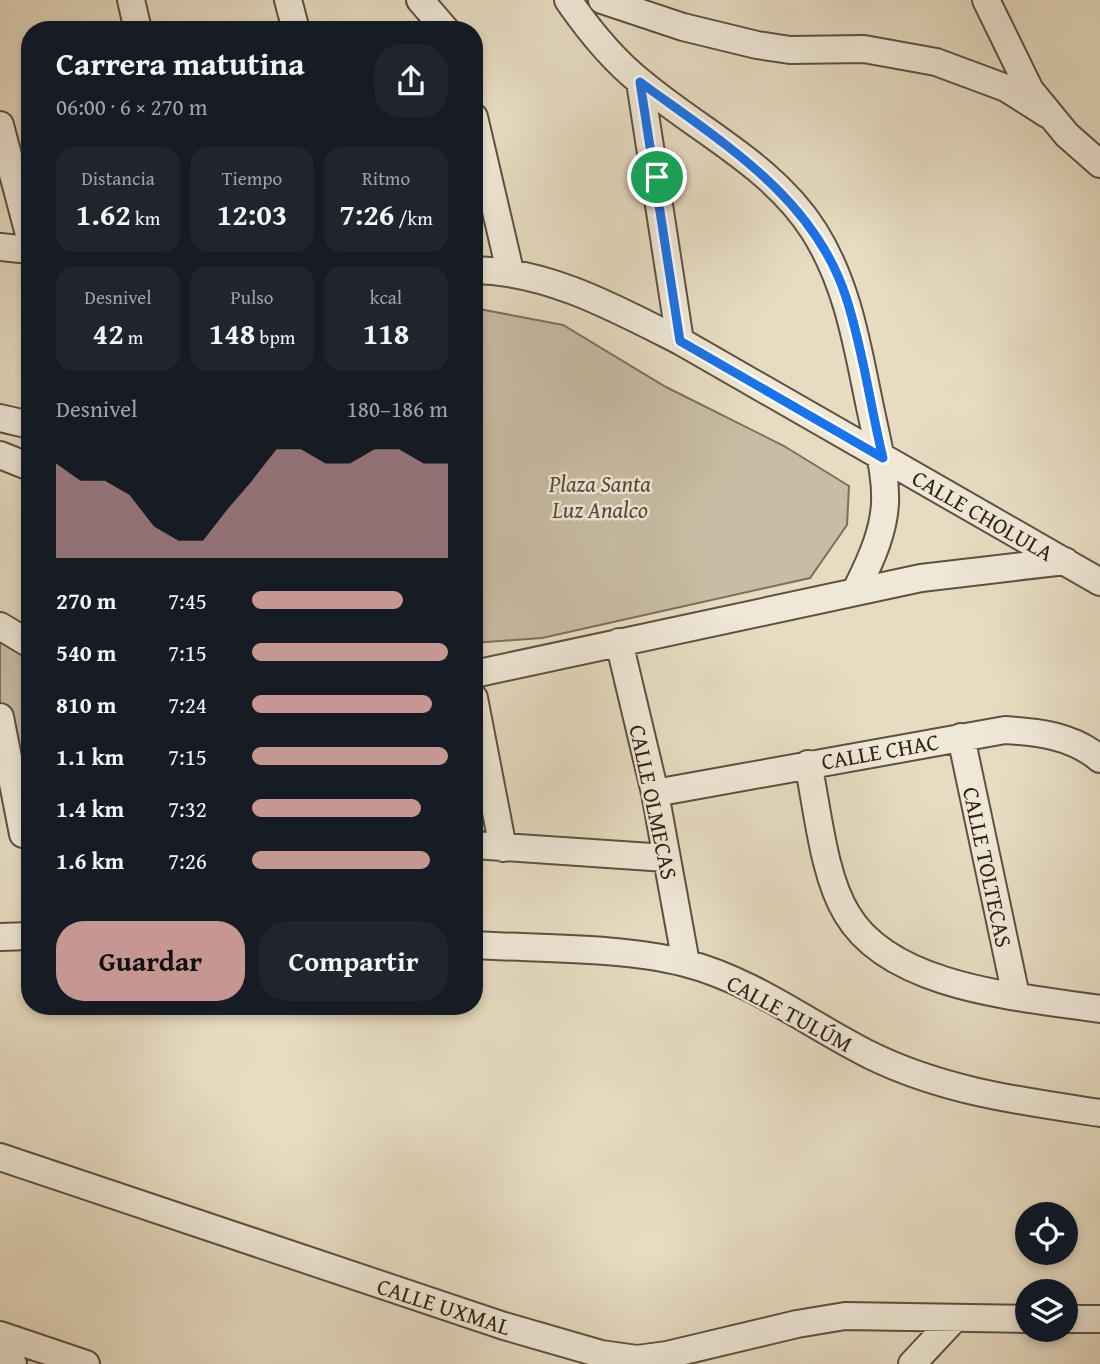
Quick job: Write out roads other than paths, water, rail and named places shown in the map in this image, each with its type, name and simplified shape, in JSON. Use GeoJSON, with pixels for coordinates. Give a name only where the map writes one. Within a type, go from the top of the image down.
{"type":"FeatureCollection","features":[{"type":"Feature","properties":{"kind":"street"},"geometry":{"type":"LineString","coordinates":[[131,0],[136,21]]}},
{"type":"Feature","properties":{"kind":"street"},"geometry":{"type":"LineString","coordinates":[[288,0],[294,21]]}},
{"type":"Feature","properties":{"kind":"street"},"geometry":{"type":"LineString","coordinates":[[420,0],[438,21]]}},
{"type":"Feature","properties":{"kind":"street"},"geometry":{"type":"LineString","coordinates":[[568,0],[640,82],[767,177],[813,230],[846,296],[887,485],[886,518],[878,545],[856,590]]}},
{"type":"Feature","properties":{"kind":"street"},"geometry":{"type":"LineString","coordinates":[[603,0],[683,27],[757,45],[790,50],[864,49],[936,62],[1006,88],[1047,114],[1100,164]]}},
{"type":"Feature","properties":{"kind":"street"},"geometry":{"type":"LineString","coordinates":[[986,0],[1030,90],[1047,114]]}},
{"type":"Feature","properties":{"kind":"street"},"geometry":{"type":"LineString","coordinates":[[640,82],[680,341]]}},
{"type":"Feature","properties":{"kind":"street"},"geometry":{"type":"LineString","coordinates":[[0,125],[21,204]]}},
{"type":"Feature","properties":{"kind":"street"},"geometry":{"type":"LineString","coordinates":[[483,158],[510,271]]}},
{"type":"Feature","properties":{"kind":"street"},"geometry":{"type":"LineString","coordinates":[[0,247],[21,249]]}},
{"type":"Feature","properties":{"kind":"street","name":"CALLE CHOLULA"},"geometry":{"type":"LineString","coordinates":[[483,271],[510,271],[564,287],[680,341],[1065,561]]}},
{"type":"Feature","properties":{"kind":"street"},"geometry":{"type":"LineString","coordinates":[[0,418],[21,423]]}},
{"type":"Feature","properties":{"kind":"street"},"geometry":{"type":"LineString","coordinates":[[0,455],[21,463]]}},
{"type":"Feature","properties":{"kind":"street"},"geometry":{"type":"LineString","coordinates":[[1065,561],[1100,582]]}},
{"type":"Feature","properties":{"kind":"street","name":"CALLE CHOLULA"},"geometry":{"type":"LineString","coordinates":[[483,672],[856,590],[921,578],[1065,561]]}},
{"type":"Feature","properties":{"kind":"street"},"geometry":{"type":"LineString","coordinates":[[0,626],[21,639]]}},
{"type":"Feature","properties":{"kind":"street","name":"CALLE OLMECAS"},"geometry":{"type":"LineString","coordinates":[[619,642],[655,793],[686,963]]}},
{"type":"Feature","properties":{"kind":"street"},"geometry":{"type":"LineString","coordinates":[[0,717],[17,834]]}},
{"type":"Feature","properties":{"kind":"street","name":"CALLE CHAC"},"geometry":{"type":"LineString","coordinates":[[655,793],[1005,730],[1035,732],[1064,739],[1090,750],[1100,759]]}},
{"type":"Feature","properties":{"kind":"street","name":"CALLE TOLTECAS"},"geometry":{"type":"LineString","coordinates":[[961,737],[1016,996]]}},
{"type":"Feature","properties":{"kind":"street"},"geometry":{"type":"LineString","coordinates":[[483,745],[503,848]]}},
{"type":"Feature","properties":{"kind":"street"},"geometry":{"type":"LineString","coordinates":[[808,764],[834,885],[847,914],[865,938],[894,958],[926,974],[1016,996],[1100,1009]]}},
{"type":"Feature","properties":{"kind":"street"},"geometry":{"type":"LineString","coordinates":[[483,846],[666,858]]}},
{"type":"Feature","properties":{"kind":"street"},"geometry":{"type":"LineString","coordinates":[[0,937],[21,936]]}},
{"type":"Feature","properties":{"kind":"street","name":"CALLE TULÚM"},"geometry":{"type":"LineString","coordinates":[[483,946],[644,956],[686,963],[780,1005],[869,1054],[948,1087],[998,1098],[1100,1113]]}},
{"type":"Feature","properties":{"kind":"street","name":"CALLE UXMAL"},"geometry":{"type":"LineString","coordinates":[[0,1157],[491,1322],[601,1354],[637,1359],[667,1355],[797,1324],[845,1316],[1015,1319]]}},
{"type":"Feature","properties":{"kind":"street"},"geometry":{"type":"LineString","coordinates":[[912,1364],[956,1318]]}},
{"type":"Feature","properties":{"kind":"street"},"geometry":{"type":"LineString","coordinates":[[1078,1319],[1100,1319]]}},
{"type":"Feature","properties":{"kind":"street"},"geometry":{"type":"LineString","coordinates":[[0,1335],[86,1364]]}},
{"type":"Feature","properties":{"kind":"street"},"geometry":{"type":"LineString","coordinates":[[0,1342],[13,1364]]}},
{"type":"Feature","properties":{"kind":"park label","name":"Plaza Santa Luz Analco"},"geometry":{"type":"Point","coordinates":[600,496]}}]}
